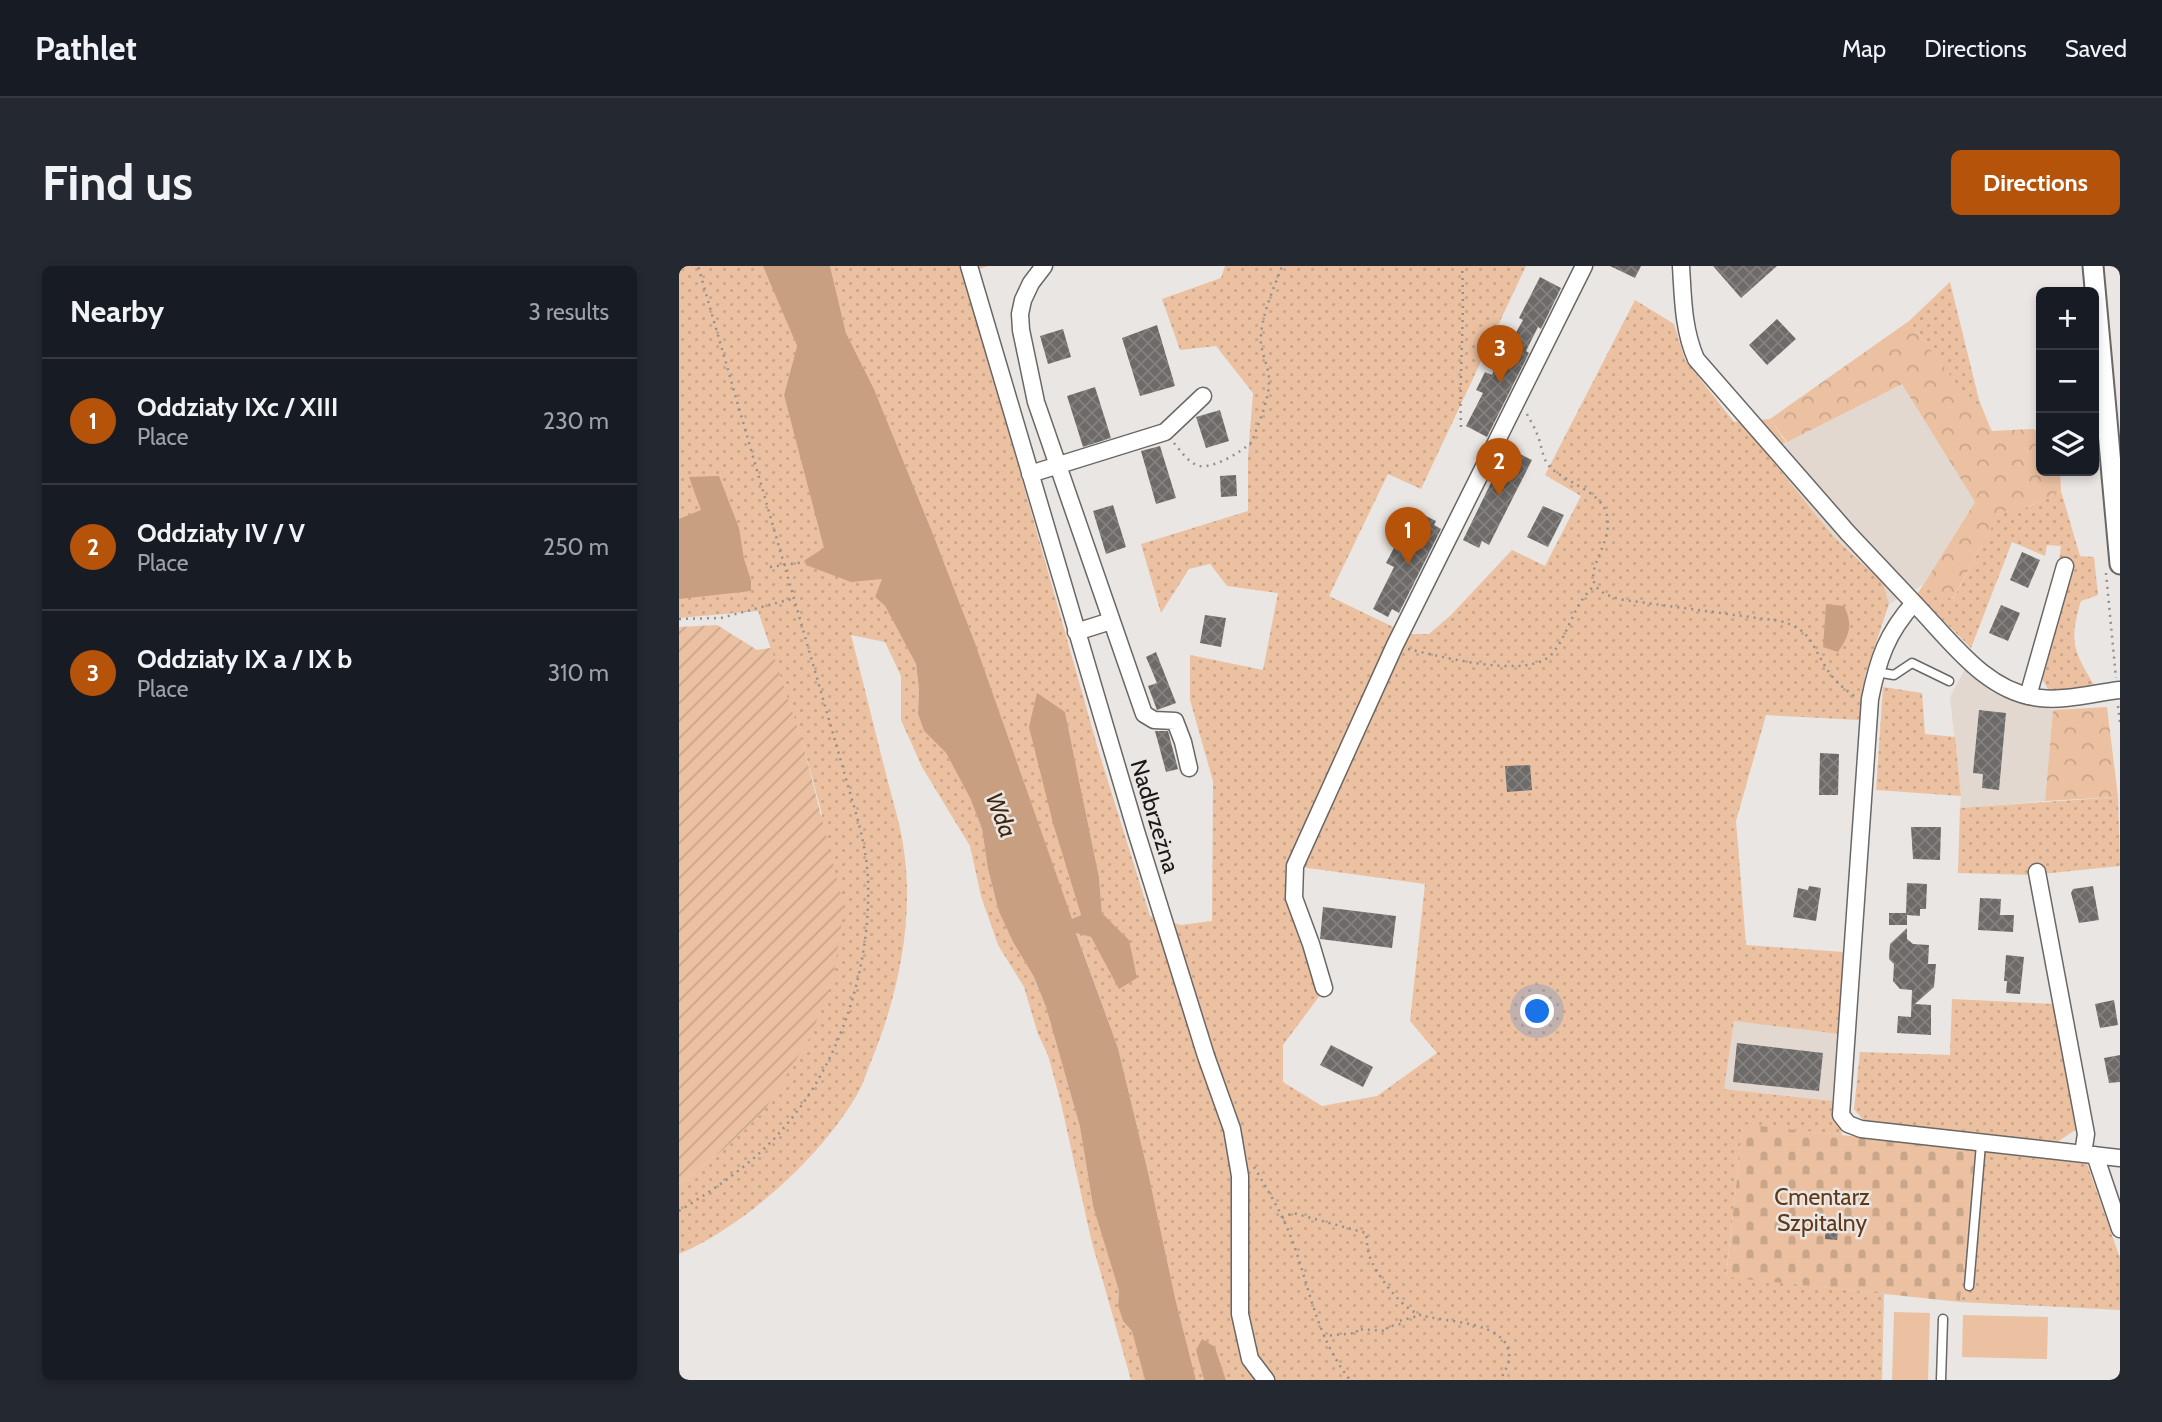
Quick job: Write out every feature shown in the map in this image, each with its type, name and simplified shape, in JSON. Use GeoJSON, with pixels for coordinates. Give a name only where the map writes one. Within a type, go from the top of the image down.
{"type":"FeatureCollection","features":[{"type":"Feature","properties":{"kind":"street","name":"Nadbrzeżna"},"geometry":{"type":"LineString","coordinates":[[969,266],[1186,994],[1232,1129],[1240,1176],[1240,1314],[1250,1359],[1266,1380]]}},
{"type":"Feature","properties":{"kind":"street"},"geometry":{"type":"LineString","coordinates":[[1044,266],[1031,283],[1020,314],[1036,402],[1144,714],[1154,720],[1175,721],[1189,768]]}},
{"type":"Feature","properties":{"kind":"street"},"geometry":{"type":"LineString","coordinates":[[1324,988],[1294,898],[1294,866],[1395,645],[1584,266]]}},
{"type":"Feature","properties":{"kind":"street"},"geometry":{"type":"LineString","coordinates":[[1681,266],[1685,320],[1689,343],[1696,359],[1848,533],[1993,683],[2028,696],[2057,698],[2119,690]]}},
{"type":"Feature","properties":{"kind":"street"},"geometry":{"type":"LineString","coordinates":[[2093,266],[2113,564]]}},
{"type":"Feature","properties":{"kind":"street"},"geometry":{"type":"LineString","coordinates":[[1030,474],[1165,432],[1203,396]]}},
{"type":"Feature","properties":{"kind":"street"},"geometry":{"type":"LineString","coordinates":[[2028,696],[2065,566]]}},
{"type":"Feature","properties":{"kind":"street"},"geometry":{"type":"LineString","coordinates":[[1915,603],[1899,620],[1887,640],[1876,672],[1870,702],[1841,1115],[1848,1124],[1861,1129],[2120,1158]]}},
{"type":"Feature","properties":{"kind":"street"},"geometry":{"type":"LineString","coordinates":[[1076,632],[1111,621]]}},
{"type":"Feature","properties":{"kind":"street"},"geometry":{"type":"LineString","coordinates":[[2037,872],[2089,1155],[2120,1229]]}},
{"type":"Feature","properties":{"kind":"lane"},"geometry":{"type":"LineString","coordinates":[[1876,672],[1894,675],[1912,663],[1949,681]]}},
{"type":"Feature","properties":{"kind":"lane"},"geometry":{"type":"LineString","coordinates":[[1969,1286],[1981,1144]]}},
{"type":"Feature","properties":{"kind":"lane"},"geometry":{"type":"LineString","coordinates":[[1941,1380],[1943,1319]]}},
{"type":"Feature","properties":{"kind":"path"},"geometry":{"type":"LineString","coordinates":[[679,1211],[720,1184],[774,1139],[799,1109],[822,1071],[849,1012],[863,949],[868,879],[852,796],[698,266]]}},
{"type":"Feature","properties":{"kind":"path"},"geometry":{"type":"LineString","coordinates":[[1165,432],[1190,462],[1200,466],[1213,464],[1252,442],[1268,392],[1269,375],[1261,350],[1260,336],[1282,266]]}},
{"type":"Feature","properties":{"kind":"path"},"geometry":{"type":"LineString","coordinates":[[1461,427],[1459,382],[1464,306],[1462,266]]}},
{"type":"Feature","properties":{"kind":"path"},"geometry":{"type":"LineString","coordinates":[[1517,400],[1537,432],[1546,462],[1553,470],[1594,498],[1606,511],[1607,531],[1593,573],[1595,585],[1602,593],[1624,600],[1793,624],[1810,636],[1825,666],[1840,686],[1857,698],[1870,702]]}},
{"type":"Feature","properties":{"kind":"path"},"geometry":{"type":"LineString","coordinates":[[770,567],[805,562]]}},
{"type":"Feature","properties":{"kind":"path"},"geometry":{"type":"LineString","coordinates":[[2113,564],[2120,723]]}},
{"type":"Feature","properties":{"kind":"path"},"geometry":{"type":"LineString","coordinates":[[1395,645],[1479,664],[1502,666],[1535,662],[1551,654],[1584,596],[1595,585]]}},
{"type":"Feature","properties":{"kind":"path"},"geometry":{"type":"LineString","coordinates":[[679,619],[721,618],[795,598]]}},
{"type":"Feature","properties":{"kind":"path"},"geometry":{"type":"LineString","coordinates":[[1252,1163],[1294,1245],[1322,1336],[1350,1380]]}},
{"type":"Feature","properties":{"kind":"path"},"geometry":{"type":"LineString","coordinates":[[1282,1217],[1293,1213],[1366,1233],[1369,1255],[1382,1279],[1401,1304],[1421,1315],[1469,1323],[1498,1336],[1509,1349],[1508,1365],[1501,1380]]}},
{"type":"Feature","properties":{"kind":"path"},"geometry":{"type":"LineString","coordinates":[[1322,1336],[1357,1333],[1357,1329],[1387,1331],[1387,1327],[1401,1324],[1399,1321],[1421,1315]]}},
{"type":"Feature","properties":{"kind":"shaded area"},"geometry":{"type":"Polygon","coordinates":[[[1902,383],[1975,502],[1924,584],[1889,604],[1883,582],[1834,537],[1765,453],[1902,383]]]}},
{"type":"Feature","properties":{"kind":"shaded area"},"geometry":{"type":"Polygon","coordinates":[[[1965,669],[1993,693],[2053,710],[2045,801],[1960,808],[1950,697],[1965,669]]]}},
{"type":"Feature","properties":{"kind":"shaded area"},"geometry":{"type":"Polygon","coordinates":[[[1734,1021],[1839,1034],[1832,1101],[1723,1089],[1734,1021]]]}},
{"type":"Feature","properties":{"kind":"green space"},"geometry":{"type":"Polygon","coordinates":[[[679,266],[765,266],[797,346],[784,395],[817,516],[883,579],[875,597],[885,606],[916,664],[918,714],[924,731],[946,753],[970,798],[982,829],[988,869],[999,912],[1034,977],[1046,1007],[1080,1127],[1093,1206],[1119,1291],[1118,1306],[1123,1321],[1132,1330],[1145,1380],[1131,1380],[1091,1239],[1048,1055],[1038,1034],[1024,987],[998,945],[981,896],[970,846],[922,767],[901,720],[901,676],[885,642],[851,635],[899,822],[907,877],[902,957],[881,1035],[858,1093],[843,1117],[803,1164],[780,1187],[730,1226],[679,1254],[679,1184],[723,1150],[764,1111],[822,814],[803,744],[758,611],[679,618],[679,266]]]}},
{"type":"Feature","properties":{"kind":"green space"},"geometry":{"type":"Polygon","coordinates":[[[830,266],[988,266],[964,274],[1098,749],[1150,916],[1181,925],[1212,921],[1213,781],[1190,700],[1190,655],[1263,670],[1278,593],[1227,586],[1210,564],[1189,569],[1161,613],[1141,544],[1248,511],[1248,457],[1253,393],[1216,346],[1180,350],[1162,299],[1221,278],[1225,266],[1526,266],[1421,489],[1388,474],[1329,596],[1408,634],[1429,634],[1451,615],[1512,550],[1545,566],[1581,496],[1545,475],[1635,300],[1674,324],[1685,360],[1734,422],[1770,419],[1786,442],[1766,453],[1834,537],[1883,583],[1889,604],[1865,675],[1860,720],[1766,715],[1736,821],[1746,945],[1843,952],[1839,1034],[1734,1021],[1724,1089],[1832,1101],[1842,1135],[1743,1125],[1726,1276],[1884,1294],[1882,1380],[1226,1380],[1215,1347],[1196,1350],[1204,1380],[1196,1380],[1118,1048],[1076,932],[1091,937],[1119,988],[1129,940],[1102,913],[1099,877],[1065,712],[1054,827],[1081,915],[1071,920],[975,643],[874,389],[846,333],[830,266]],[[1286,865],[1285,881],[1291,914],[1321,994],[1283,1045],[1283,1082],[1322,1106],[1377,1096],[1437,1053],[1410,1021],[1425,884],[1286,865]]]}},
{"type":"Feature","properties":{"kind":"green space"},"geometry":{"type":"Polygon","coordinates":[[[1950,282],[1979,400],[1992,432],[1909,321],[1950,282]]]}},
{"type":"Feature","properties":{"kind":"green space"},"geometry":{"type":"Polygon","coordinates":[[[1909,321],[1992,431],[2036,430],[2036,476],[2060,476],[2061,491],[2028,507],[2000,512],[1952,600],[1924,584],[1975,502],[1902,384],[1787,442],[1770,419],[1909,321]]]}},
{"type":"Feature","properties":{"kind":"green space"},"geometry":{"type":"Polygon","coordinates":[[[2061,491],[2080,556],[2094,557],[2098,595],[2081,601],[2074,636],[2077,654],[2094,685],[2056,691],[2048,689],[2041,677],[2071,573],[2059,561],[2061,546],[2047,545],[2045,556],[2012,542],[1971,648],[1917,594],[1924,584],[1953,599],[2000,511],[2028,507],[2061,491]]]}},
{"type":"Feature","properties":{"kind":"green space"},"geometry":{"type":"Polygon","coordinates":[[[717,625],[757,650],[771,648],[803,744],[844,907],[833,981],[809,1039],[764,1111],[723,1150],[679,1184],[679,627],[717,625]]]}},
{"type":"Feature","properties":{"kind":"green space"},"geometry":{"type":"Polygon","coordinates":[[[1883,687],[1922,693],[1925,734],[1955,737],[1961,796],[1876,790],[1883,687]]]}},
{"type":"Feature","properties":{"kind":"green space"},"geometry":{"type":"Polygon","coordinates":[[[2107,707],[2118,797],[2045,801],[2053,710],[2107,707]]]}},
{"type":"Feature","properties":{"kind":"green space"},"geometry":{"type":"Polygon","coordinates":[[[2118,797],[2120,866],[2032,875],[1958,873],[1960,808],[2118,797]]]}},
{"type":"Feature","properties":{"kind":"green space"},"geometry":{"type":"Polygon","coordinates":[[[1952,999],[2054,1004],[2078,1128],[2056,1143],[1864,1121],[1854,1109],[1860,1052],[1950,1055],[1952,999]]]}},
{"type":"Feature","properties":{"kind":"green space","name":"Cmentarz Szpitalny"},"geometry":{"type":"Polygon","coordinates":[[[1743,1124],[1975,1150],[1960,1302],[1726,1277],[1743,1124]]]}},
{"type":"Feature","properties":{"kind":"green space"},"geometry":{"type":"Polygon","coordinates":[[[1975,1150],[2087,1164],[2120,1258],[2120,1310],[1960,1302],[1975,1150]]]}},
{"type":"Feature","properties":{"kind":"green space"},"geometry":{"type":"Polygon","coordinates":[[[1894,1312],[1930,1313],[1928,1380],[1892,1380],[1894,1312]]]}},
{"type":"Feature","properties":{"kind":"green space"},"geometry":{"type":"Polygon","coordinates":[[[1963,1315],[2048,1317],[2047,1359],[1962,1357],[1963,1315]]]}},
{"type":"Feature","properties":{"kind":"water","name":"Wda"},"geometry":{"type":"Polygon","coordinates":[[[763,266],[830,266],[846,333],[874,389],[933,534],[975,643],[1072,919],[1081,915],[1054,827],[1029,727],[1037,693],[1065,712],[1099,877],[1102,913],[1129,940],[1137,978],[1119,989],[1091,937],[1076,933],[1118,1048],[1196,1380],[1145,1380],[1132,1331],[1123,1321],[1118,1306],[1119,1291],[1093,1206],[1080,1127],[1046,1007],[1034,977],[999,912],[988,869],[982,829],[970,798],[946,753],[924,731],[918,714],[916,664],[885,606],[875,597],[882,579],[851,582],[806,565],[805,560],[824,548],[784,395],[797,346],[763,266]]]}},
{"type":"Feature","properties":{"kind":"water"},"geometry":{"type":"Polygon","coordinates":[[[719,476],[739,528],[751,591],[679,599],[679,519],[701,510],[689,477],[719,476]]]}},
{"type":"Feature","properties":{"kind":"water"},"geometry":{"type":"Polygon","coordinates":[[[1826,604],[1844,606],[1849,618],[1848,635],[1838,652],[1823,647],[1826,604]]]}},
{"type":"Feature","properties":{"kind":"water"},"geometry":{"type":"Polygon","coordinates":[[[1202,1339],[1215,1347],[1226,1380],[1204,1380],[1196,1350],[1202,1339]]]}},
{"type":"Feature","properties":{"kind":"building"},"geometry":{"type":"Polygon","coordinates":[[[1610,266],[1641,266],[1635,278],[1610,266]]]}},
{"type":"Feature","properties":{"kind":"building"},"geometry":{"type":"Polygon","coordinates":[[[1713,266],[1777,266],[1741,298],[1713,266]]]}},
{"type":"Feature","properties":{"kind":"building"},"geometry":{"type":"Polygon","coordinates":[[[1540,277],[1561,288],[1541,329],[1538,327],[1526,351],[1529,353],[1487,437],[1466,426],[1483,393],[1476,390],[1485,372],[1492,375],[1508,342],[1510,343],[1523,320],[1519,318],[1540,277]]]}},
{"type":"Feature","properties":{"kind":"building"},"geometry":{"type":"Polygon","coordinates":[[[1777,319],[1796,339],[1767,365],[1749,345],[1777,319]]]}},
{"type":"Feature","properties":{"kind":"building"},"geometry":{"type":"Polygon","coordinates":[[[1157,325],[1175,386],[1140,396],[1122,338],[1157,325]]]}},
{"type":"Feature","properties":{"kind":"building"},"geometry":{"type":"Polygon","coordinates":[[[1063,329],[1071,357],[1048,364],[1040,336],[1063,329]]]}},
{"type":"Feature","properties":{"kind":"building"},"geometry":{"type":"Polygon","coordinates":[[[1095,387],[1111,438],[1083,447],[1067,396],[1095,387]]]}},
{"type":"Feature","properties":{"kind":"building"},"geometry":{"type":"Polygon","coordinates":[[[1220,410],[1229,441],[1206,448],[1196,417],[1220,410]]]}},
{"type":"Feature","properties":{"kind":"building"},"geometry":{"type":"Polygon","coordinates":[[[1160,446],[1176,498],[1156,504],[1141,451],[1160,446]]]}},
{"type":"Feature","properties":{"kind":"building"},"geometry":{"type":"Polygon","coordinates":[[[1508,448],[1532,460],[1489,545],[1482,541],[1479,548],[1463,540],[1508,448]]]}},
{"type":"Feature","properties":{"kind":"building"},"geometry":{"type":"Polygon","coordinates":[[[1236,475],[1237,496],[1221,497],[1220,476],[1236,475]]]}},
{"type":"Feature","properties":{"kind":"building"},"geometry":{"type":"Polygon","coordinates":[[[1113,505],[1126,547],[1106,554],[1093,511],[1113,505]]]}},
{"type":"Feature","properties":{"kind":"building"},"geometry":{"type":"Polygon","coordinates":[[[1543,506],[1564,515],[1548,547],[1527,537],[1543,506]]]}},
{"type":"Feature","properties":{"kind":"building"},"geometry":{"type":"Polygon","coordinates":[[[1420,513],[1436,521],[1434,525],[1441,529],[1399,613],[1392,609],[1388,617],[1373,609],[1394,567],[1386,563],[1396,544],[1404,547],[1420,513]]]}},
{"type":"Feature","properties":{"kind":"building"},"geometry":{"type":"Polygon","coordinates":[[[2022,552],[2040,560],[2028,588],[2010,580],[2022,552]]]}},
{"type":"Feature","properties":{"kind":"building"},"geometry":{"type":"Polygon","coordinates":[[[2001,605],[2020,613],[2008,641],[1989,633],[2001,605]]]}},
{"type":"Feature","properties":{"kind":"building"},"geometry":{"type":"Polygon","coordinates":[[[1205,615],[1226,618],[1221,647],[1200,643],[1205,615]]]}},
{"type":"Feature","properties":{"kind":"building"},"geometry":{"type":"Polygon","coordinates":[[[1156,652],[1176,703],[1157,710],[1148,686],[1157,683],[1146,657],[1156,652]]]}},
{"type":"Feature","properties":{"kind":"building"},"geometry":{"type":"Polygon","coordinates":[[[1979,710],[2006,713],[1999,790],[1982,788],[1983,774],[1973,773],[1979,710]]]}},
{"type":"Feature","properties":{"kind":"building"},"geometry":{"type":"Polygon","coordinates":[[[1155,731],[1168,731],[1178,769],[1166,772],[1155,731]]]}},
{"type":"Feature","properties":{"kind":"building"},"geometry":{"type":"Polygon","coordinates":[[[1820,753],[1839,754],[1838,795],[1819,795],[1820,753]]]}},
{"type":"Feature","properties":{"kind":"building"},"geometry":{"type":"Polygon","coordinates":[[[1530,765],[1532,790],[1507,792],[1505,766],[1530,765]]]}},
{"type":"Feature","properties":{"kind":"building"},"geometry":{"type":"Polygon","coordinates":[[[1911,827],[1941,827],[1940,860],[1913,859],[1911,827]]]}},
{"type":"Feature","properties":{"kind":"building"},"geometry":{"type":"Polygon","coordinates":[[[1907,883],[1927,884],[1926,909],[1920,909],[1920,916],[1907,915],[1907,925],[1889,925],[1889,913],[1906,913],[1907,883]]]}},
{"type":"Feature","properties":{"kind":"building"},"geometry":{"type":"Polygon","coordinates":[[[1809,886],[1821,888],[1816,921],[1793,917],[1798,888],[1808,890],[1809,886]]]}},
{"type":"Feature","properties":{"kind":"building"},"geometry":{"type":"Polygon","coordinates":[[[2093,886],[2099,920],[2079,923],[2071,893],[2073,889],[2093,886]]]}},
{"type":"Feature","properties":{"kind":"building"},"geometry":{"type":"Polygon","coordinates":[[[1980,898],[2001,899],[2000,915],[2014,915],[2013,932],[1978,930],[1980,898]]]}},
{"type":"Feature","properties":{"kind":"building"},"geometry":{"type":"Polygon","coordinates":[[[1323,907],[1396,916],[1392,948],[1320,939],[1323,907]]]}},
{"type":"Feature","properties":{"kind":"building"},"geometry":{"type":"Polygon","coordinates":[[[1907,928],[1907,939],[1913,944],[1929,945],[1928,964],[1936,964],[1934,987],[1915,1004],[1931,1005],[1931,1035],[1897,1033],[1898,1016],[1911,1017],[1912,990],[1900,989],[1893,981],[1894,964],[1889,959],[1890,944],[1907,928]]]}},
{"type":"Feature","properties":{"kind":"building"},"geometry":{"type":"Polygon","coordinates":[[[2006,955],[2024,957],[2020,994],[2006,993],[2006,955]]]}},
{"type":"Feature","properties":{"kind":"building"},"geometry":{"type":"Polygon","coordinates":[[[2114,1000],[2118,1025],[2100,1028],[2095,1004],[2114,1000]]]}},
{"type":"Feature","properties":{"kind":"building"},"geometry":{"type":"Polygon","coordinates":[[[1737,1043],[1823,1053],[1819,1091],[1733,1082],[1737,1043]]]}},
{"type":"Feature","properties":{"kind":"building"},"geometry":{"type":"Polygon","coordinates":[[[1331,1045],[1373,1067],[1363,1087],[1320,1065],[1331,1045]]]}},
{"type":"Feature","properties":{"kind":"building"},"geometry":{"type":"Polygon","coordinates":[[[2120,1055],[2120,1082],[2109,1083],[2104,1058],[2120,1055]]]}},
{"type":"Feature","properties":{"kind":"building"},"geometry":{"type":"Polygon","coordinates":[[[1826,1223],[1839,1224],[1837,1240],[1825,1239],[1826,1223]]]}},
{"type":"Feature","properties":{"kind":"place","name":"Oddziały IX a / IX b"},"geometry":{"type":"Point","coordinates":[1500,383]}},
{"type":"Feature","properties":{"kind":"place","name":"Oddziały IV / V"},"geometry":{"type":"Point","coordinates":[1499,496]}},
{"type":"Feature","properties":{"kind":"place","name":"Oddziały IXc / XIII"},"geometry":{"type":"Point","coordinates":[1408,565]}}]}
